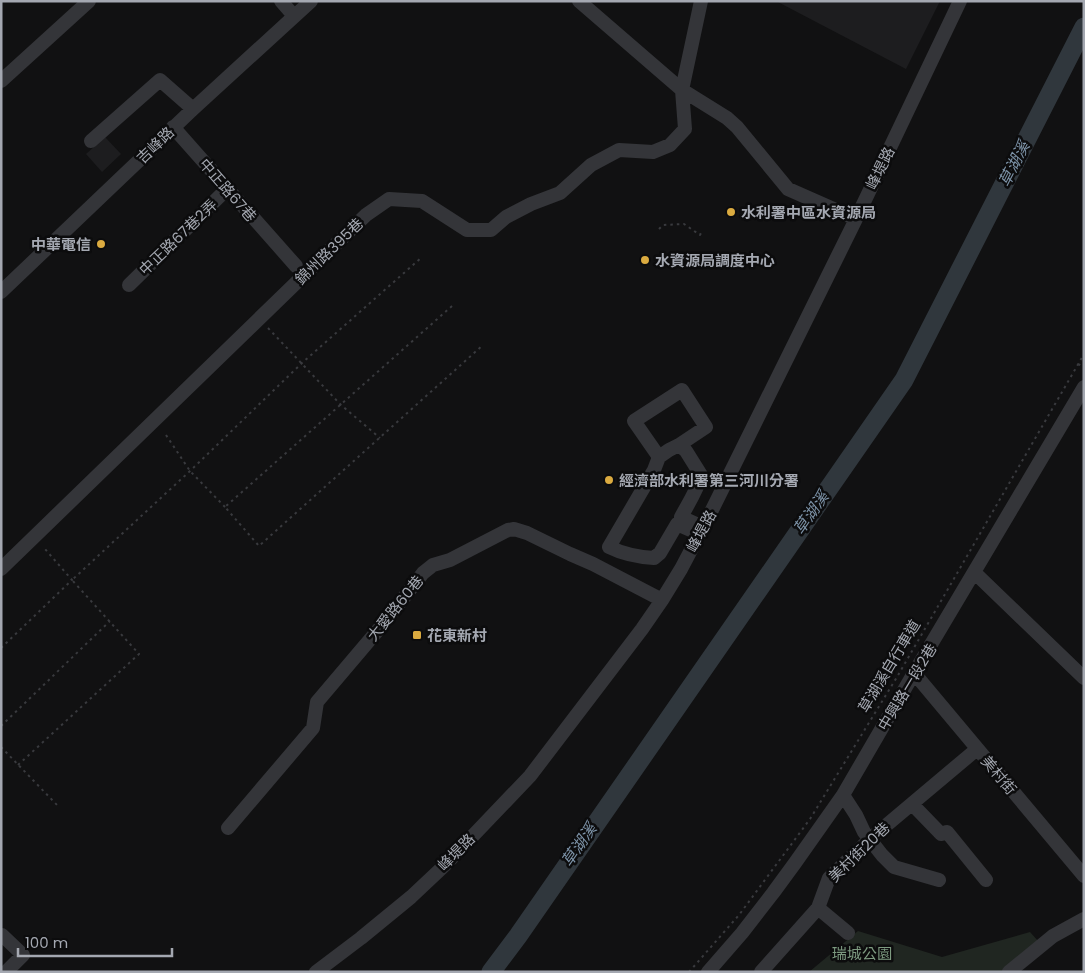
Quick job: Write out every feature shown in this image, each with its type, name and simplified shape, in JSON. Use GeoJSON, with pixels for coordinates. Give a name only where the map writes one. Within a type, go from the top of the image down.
{"type":"FeatureCollection","features":[{"type":"Feature","properties":{"kind":"street"},"geometry":{"type":"LineString","coordinates":[[1,81],[89,1]]}},
{"type":"Feature","properties":{"kind":"street"},"geometry":{"type":"LineString","coordinates":[[282,1],[294,16]]}},
{"type":"Feature","properties":{"kind":"street","name":"吉峰路"},"geometry":{"type":"LineString","coordinates":[[1,292],[173,127],[311,1]]}},
{"type":"Feature","properties":{"kind":"street"},"geometry":{"type":"LineString","coordinates":[[579,1],[682,90],[738,127],[788,189],[856,219]]}},
{"type":"Feature","properties":{"kind":"street","name":"錦州路395巷"},"geometry":{"type":"LineString","coordinates":[[1,569],[366,215],[389,200],[422,201],[466,230],[491,230],[506,217],[531,204],[560,193],[591,166],[619,150],[653,152],[670,145],[685,129],[682,90],[701,1]]}},
{"type":"Feature","properties":{"kind":"street","name":"峰堤路"},"geometry":{"type":"LineString","coordinates":[[316,972],[411,897],[445,865],[530,776],[662,600],[701,531],[856,219],[960,1]]}},
{"type":"Feature","properties":{"kind":"street"},"geometry":{"type":"LineString","coordinates":[[91,141],[160,80],[193,109]]}},
{"type":"Feature","properties":{"kind":"street","name":"中正路67巷"},"geometry":{"type":"LineString","coordinates":[[173,127],[296,266]]}},
{"type":"Feature","properties":{"kind":"street","name":"中正路67巷2弄"},"geometry":{"type":"LineString","coordinates":[[129,285],[227,189]]}},
{"type":"Feature","properties":{"kind":"street","name":"中興路一段2巷"},"geometry":{"type":"LineString","coordinates":[[708,972],[773,893],[844,795],[914,673],[1080,402],[1084,387]]}},
{"type":"Feature","properties":{"kind":"street"},"geometry":{"type":"LineString","coordinates":[[658,457],[634,422],[682,390],[706,427],[679,446],[658,457],[654,470],[609,547],[620,553],[632,556],[654,558],[660,553],[677,524],[701,531]]}},
{"type":"Feature","properties":{"kind":"street"},"geometry":{"type":"LineString","coordinates":[[679,446],[686,452],[701,475],[681,517],[701,531]]}},
{"type":"Feature","properties":{"kind":"street","name":"大愛路60巷"},"geometry":{"type":"LineString","coordinates":[[228,828],[313,728],[317,702],[384,623],[415,582],[432,565],[450,560],[508,530],[514,529],[528,533],[662,600]]}},
{"type":"Feature","properties":{"kind":"street"},"geometry":{"type":"LineString","coordinates":[[975,573],[1083,676]]}},
{"type":"Feature","properties":{"kind":"street","name":"美村街"},"geometry":{"type":"LineString","coordinates":[[914,673],[1084,876]]}},
{"type":"Feature","properties":{"kind":"street","name":"美村街20巷"},"geometry":{"type":"LineString","coordinates":[[761,972],[818,908],[829,878],[870,839],[977,749]]}},
{"type":"Feature","properties":{"kind":"street"},"geometry":{"type":"LineString","coordinates":[[844,795],[870,839],[894,867],[939,880]]}},
{"type":"Feature","properties":{"kind":"street"},"geometry":{"type":"LineString","coordinates":[[912,804],[941,834],[947,832],[986,880]]}},
{"type":"Feature","properties":{"kind":"street"},"geometry":{"type":"LineString","coordinates":[[818,908],[848,933]]}},
{"type":"Feature","properties":{"kind":"street"},"geometry":{"type":"LineString","coordinates":[[1009,972],[1053,936],[1084,919]]}},
{"type":"Feature","properties":{"kind":"street"},"geometry":{"type":"LineString","coordinates":[[2,935],[23,955],[6,972]]}},
{"type":"Feature","properties":{"kind":"path"},"geometry":{"type":"LineString","coordinates":[[659,229],[663,225],[684,224],[700,235],[701,233]]}},
{"type":"Feature","properties":{"kind":"path"},"geometry":{"type":"LineString","coordinates":[[1,648],[302,363],[422,257]]}},
{"type":"Feature","properties":{"kind":"path"},"geometry":{"type":"LineString","coordinates":[[225,507],[452,306]]}},
{"type":"Feature","properties":{"kind":"path"},"geometry":{"type":"LineString","coordinates":[[265,324],[341,405],[380,438]]}},
{"type":"Feature","properties":{"kind":"path"},"geometry":{"type":"LineString","coordinates":[[166,435],[190,470],[259,546],[483,345]]}},
{"type":"Feature","properties":{"kind":"path","name":"草湖溪自行車道"},"geometry":{"type":"LineString","coordinates":[[689,972],[739,916],[810,819],[896,677],[1084,354]]}},
{"type":"Feature","properties":{"kind":"path"},"geometry":{"type":"LineString","coordinates":[[1078,364],[1084,367]]}},
{"type":"Feature","properties":{"kind":"path"},"geometry":{"type":"LineString","coordinates":[[18,764],[138,654],[45,549]]}},
{"type":"Feature","properties":{"kind":"path"},"geometry":{"type":"LineString","coordinates":[[1,726],[110,621]]}},
{"type":"Feature","properties":{"kind":"path"},"geometry":{"type":"LineString","coordinates":[[1,747],[58,806]]}},
{"type":"Feature","properties":{"kind":"path"},"geometry":{"type":"LineString","coordinates":[[692,968],[696,972]]}},
{"type":"Feature","properties":{"kind":"shaded area"},"geometry":{"type":"Polygon","coordinates":[[[776,1],[940,1],[906,69],[776,1]]]}},
{"type":"Feature","properties":{"kind":"shaded area"},"geometry":{"type":"Polygon","coordinates":[[[105,137],[121,154],[102,172],[86,154],[105,137]]]}},
{"type":"Feature","properties":{"kind":"green space","name":"瑞城公園"},"geometry":{"type":"Polygon","coordinates":[[[858,931],[942,957],[1030,932],[1039,942],[1017,972],[809,972],[858,931]]]}},
{"type":"Feature","properties":{"kind":"waterway","name":"草湖溪"},"geometry":{"type":"LineString","coordinates":[[491,972],[518,936],[904,380],[1084,27]]}},
{"type":"Feature","properties":{"kind":"place","name":"水利署中區水資源局"},"geometry":{"type":"Point","coordinates":[731,212]}},
{"type":"Feature","properties":{"kind":"place","name":"中華電信"},"geometry":{"type":"Point","coordinates":[101,244]}},
{"type":"Feature","properties":{"kind":"place","name":"水資源局調度中心"},"geometry":{"type":"Point","coordinates":[645,260]}},
{"type":"Feature","properties":{"kind":"place","name":"經濟部水利署第三河川分署"},"geometry":{"type":"Point","coordinates":[609,480]}},
{"type":"Feature","properties":{"kind":"place","name":"花東新村"},"geometry":{"type":"Point","coordinates":[417,635]}}]}
